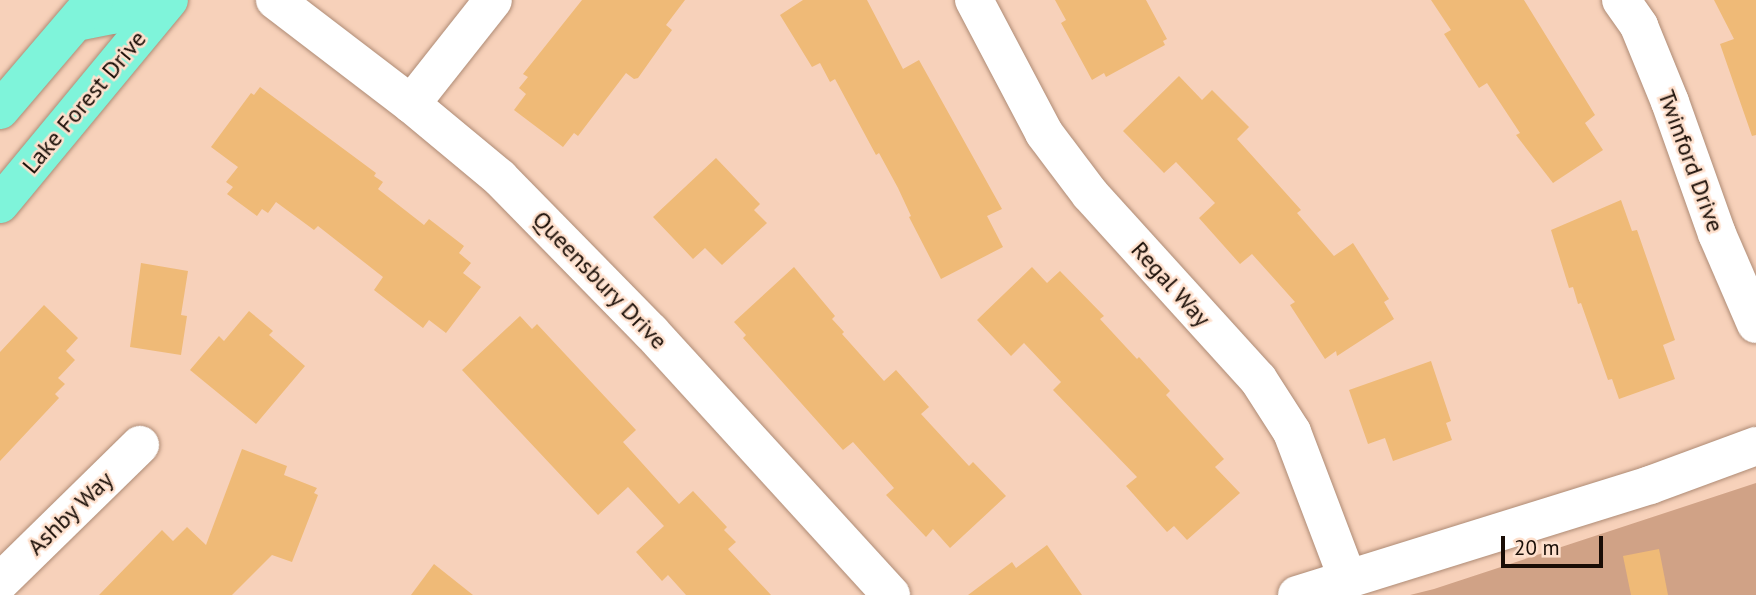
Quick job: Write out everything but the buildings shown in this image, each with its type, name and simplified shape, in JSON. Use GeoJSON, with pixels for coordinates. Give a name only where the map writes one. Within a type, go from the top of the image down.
{"type":"FeatureCollection","features":[{"type":"Feature","properties":{"kind":"main road"},"geometry":{"type":"LineString","coordinates":[[0,110],[85,11],[112,15],[134,0]]}},
{"type":"Feature","properties":{"kind":"main road","name":"Lake Forest Drive"},"geometry":{"type":"LineString","coordinates":[[0,204],[169,0]]}},
{"type":"Feature","properties":{"kind":"street","name":"Queensbury Drive"},"geometry":{"type":"LineString","coordinates":[[275,0],[411,104],[500,178],[565,243],[891,595]]}},
{"type":"Feature","properties":{"kind":"street"},"geometry":{"type":"LineString","coordinates":[[411,104],[493,0]]}},
{"type":"Feature","properties":{"kind":"street","name":"Regal Way"},"geometry":{"type":"LineString","coordinates":[[974,0],[1044,133],[1090,194],[1258,379],[1292,432],[1347,577]]}},
{"type":"Feature","properties":{"kind":"street","name":"Twinford Drive"},"geometry":{"type":"LineString","coordinates":[[1621,0],[1639,26],[1670,102],[1717,234],[1756,324]]}},
{"type":"Feature","properties":{"kind":"street","name":"Ashby Way"},"geometry":{"type":"LineString","coordinates":[[0,582],[140,445]]}},
{"type":"Feature","properties":{"kind":"street"},"geometry":{"type":"LineString","coordinates":[[1297,595],[1347,577],[1482,539],[1657,482],[1756,446]]}},
{"type":"Feature","properties":{"kind":"shaded area"},"geometry":{"type":"Polygon","coordinates":[[[1756,483],[1756,595],[1410,595],[1434,589],[1756,483]]]}}]}
